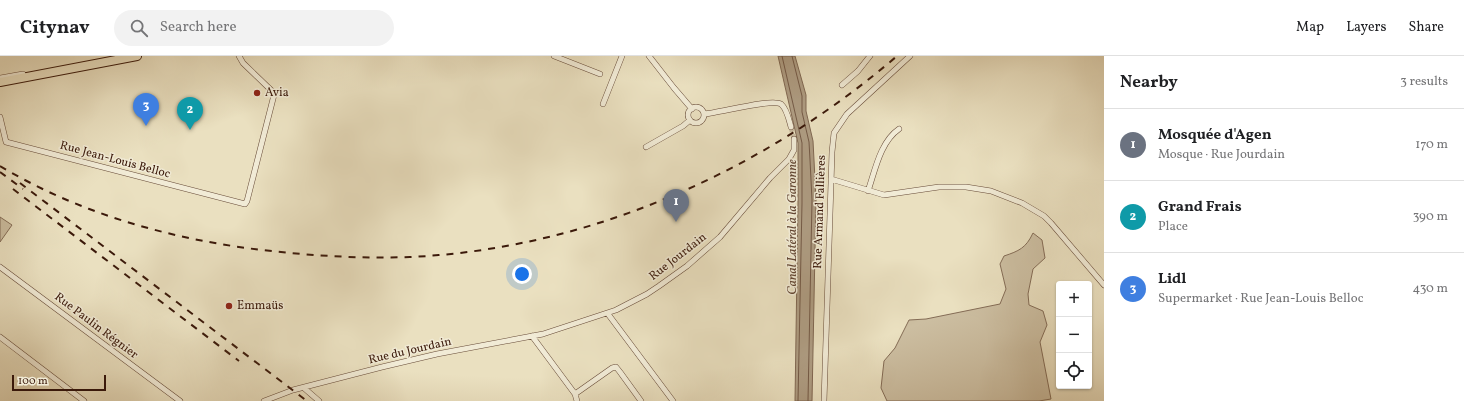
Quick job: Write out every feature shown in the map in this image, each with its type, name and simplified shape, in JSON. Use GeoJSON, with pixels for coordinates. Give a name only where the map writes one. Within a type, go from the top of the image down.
{"type":"FeatureCollection","features":[{"type":"Feature","properties":{"kind":"main road"},"geometry":{"type":"LineString","coordinates":[[0,82],[137,56]]}},
{"type":"Feature","properties":{"kind":"street","name":"Rue Jean-Louis Belloc"},"geometry":{"type":"LineString","coordinates":[[0,117],[6,142],[245,204],[248,201],[274,95],[273,92],[243,63],[238,56]]}},
{"type":"Feature","properties":{"kind":"street"},"geometry":{"type":"LineString","coordinates":[[554,56],[600,74]]}},
{"type":"Feature","properties":{"kind":"street"},"geometry":{"type":"LineString","coordinates":[[603,104],[622,56]]}},
{"type":"Feature","properties":{"kind":"street"},"geometry":{"type":"LineString","coordinates":[[649,56],[692,109]]}},
{"type":"Feature","properties":{"kind":"street"},"geometry":{"type":"LineString","coordinates":[[842,85],[858,71],[870,56]]}},
{"type":"Feature","properties":{"kind":"street","name":"Rue Armand Fallières"},"geometry":{"type":"LineString","coordinates":[[824,401],[831,179],[834,133],[842,119],[910,56]]}},
{"type":"Feature","properties":{"kind":"street"},"geometry":{"type":"LineString","coordinates":[[0,78],[24,74],[31,76]]}},
{"type":"Feature","properties":{"kind":"street"},"geometry":{"type":"LineString","coordinates":[[0,86],[25,81],[31,76]]}},
{"type":"Feature","properties":{"kind":"street"},"geometry":{"type":"LineString","coordinates":[[704,114],[766,102],[775,102],[784,108],[791,127]]}},
{"type":"Feature","properties":{"kind":"street"},"geometry":{"type":"LineString","coordinates":[[692,109],[699,108],[704,114]]}},
{"type":"Feature","properties":{"kind":"street"},"geometry":{"type":"LineString","coordinates":[[690,120],[689,114],[692,109]]}},
{"type":"Feature","properties":{"kind":"street"},"geometry":{"type":"LineString","coordinates":[[690,120],[698,123],[702,120],[704,114]]}},
{"type":"Feature","properties":{"kind":"street"},"geometry":{"type":"LineString","coordinates":[[646,146],[683,126],[690,120]]}},
{"type":"Feature","properties":{"kind":"street"},"geometry":{"type":"LineString","coordinates":[[868,191],[882,150],[894,132],[899,129]]}},
{"type":"Feature","properties":{"kind":"street","name":"Rue Jourdain"},"geometry":{"type":"LineString","coordinates":[[532,336],[608,314],[642,297],[687,266],[720,237],[770,178],[789,159],[794,150],[794,139]]}},
{"type":"Feature","properties":{"kind":"street"},"geometry":{"type":"LineString","coordinates":[[831,179],[886,195],[939,187],[966,187],[992,192],[1014,199],[1044,216],[1104,285]]}},
{"type":"Feature","properties":{"kind":"street","name":"Rue Paulin Régnier"},"geometry":{"type":"LineString","coordinates":[[0,267],[180,401]]}},
{"type":"Feature","properties":{"kind":"street"},"geometry":{"type":"LineString","coordinates":[[608,314],[673,401]]}},
{"type":"Feature","properties":{"kind":"street"},"geometry":{"type":"LineString","coordinates":[[532,336],[575,394],[578,401]]}},
{"type":"Feature","properties":{"kind":"street","name":"Rue du Jourdain"},"geometry":{"type":"LineString","coordinates":[[264,401],[293,390],[438,354],[532,336]]}},
{"type":"Feature","properties":{"kind":"street"},"geometry":{"type":"LineString","coordinates":[[0,337],[84,401]]}},
{"type":"Feature","properties":{"kind":"street"},"geometry":{"type":"LineString","coordinates":[[575,394],[612,368],[616,367],[641,401]]}},
{"type":"Feature","properties":{"kind":"street"},"geometry":{"type":"LineString","coordinates":[[304,388],[319,401]]}},
{"type":"Feature","properties":{"kind":"shaded area"},"geometry":{"type":"Polygon","coordinates":[[[0,217],[12,225],[0,242],[0,217]]]}},
{"type":"Feature","properties":{"kind":"shaded area"},"geometry":{"type":"Polygon","coordinates":[[[1033,233],[1042,240],[1045,258],[1033,269],[1028,294],[1029,305],[1043,311],[1047,325],[1040,342],[1051,399],[1039,401],[887,401],[881,388],[884,361],[895,348],[909,320],[926,319],[1000,304],[1006,289],[1000,264],[1004,256],[1025,246],[1033,233]]]}},
{"type":"Feature","properties":{"kind":"water"},"geometry":{"type":"Polygon","coordinates":[[[778,56],[795,56],[806,95],[806,111],[813,141],[816,200],[812,401],[795,401],[798,143],[778,56]]]}},
{"type":"Feature","properties":{"kind":"tunnel"},"geometry":{"type":"LineString","coordinates":[[791,127],[794,139]]}},
{"type":"Feature","properties":{"kind":"railway"},"geometry":{"type":"LineString","coordinates":[[0,166],[29,182],[88,209],[150,229],[214,243],[287,253],[348,257],[410,257],[476,251],[542,239],[607,220],[670,197],[731,168],[789,135],[845,98],[897,56]]}},
{"type":"Feature","properties":{"kind":"railway"},"geometry":{"type":"LineString","coordinates":[[0,172],[23,189]]}},
{"type":"Feature","properties":{"kind":"railway"},"geometry":{"type":"LineString","coordinates":[[20,183],[307,401]]}},
{"type":"Feature","properties":{"kind":"railway"},"geometry":{"type":"LineString","coordinates":[[13,189],[239,361]]}},
{"type":"Feature","properties":{"kind":"place","name":"Avia"},"geometry":{"type":"Point","coordinates":[257,93]}},
{"type":"Feature","properties":{"kind":"place","name":"Lidl"},"geometry":{"type":"Point","coordinates":[146,126]}},
{"type":"Feature","properties":{"kind":"place","name":"Grand Frais"},"geometry":{"type":"Point","coordinates":[190,130]}},
{"type":"Feature","properties":{"kind":"place","name":"Mosquée d'Agen"},"geometry":{"type":"Point","coordinates":[676,222]}},
{"type":"Feature","properties":{"kind":"place","name":"Emmaüs"},"geometry":{"type":"Point","coordinates":[229,306]}},
{"type":"Feature","properties":{"kind":"water label","name":"Canal Latéral à la Garonne"},"geometry":{"type":"Point","coordinates":[793,227]}}]}
